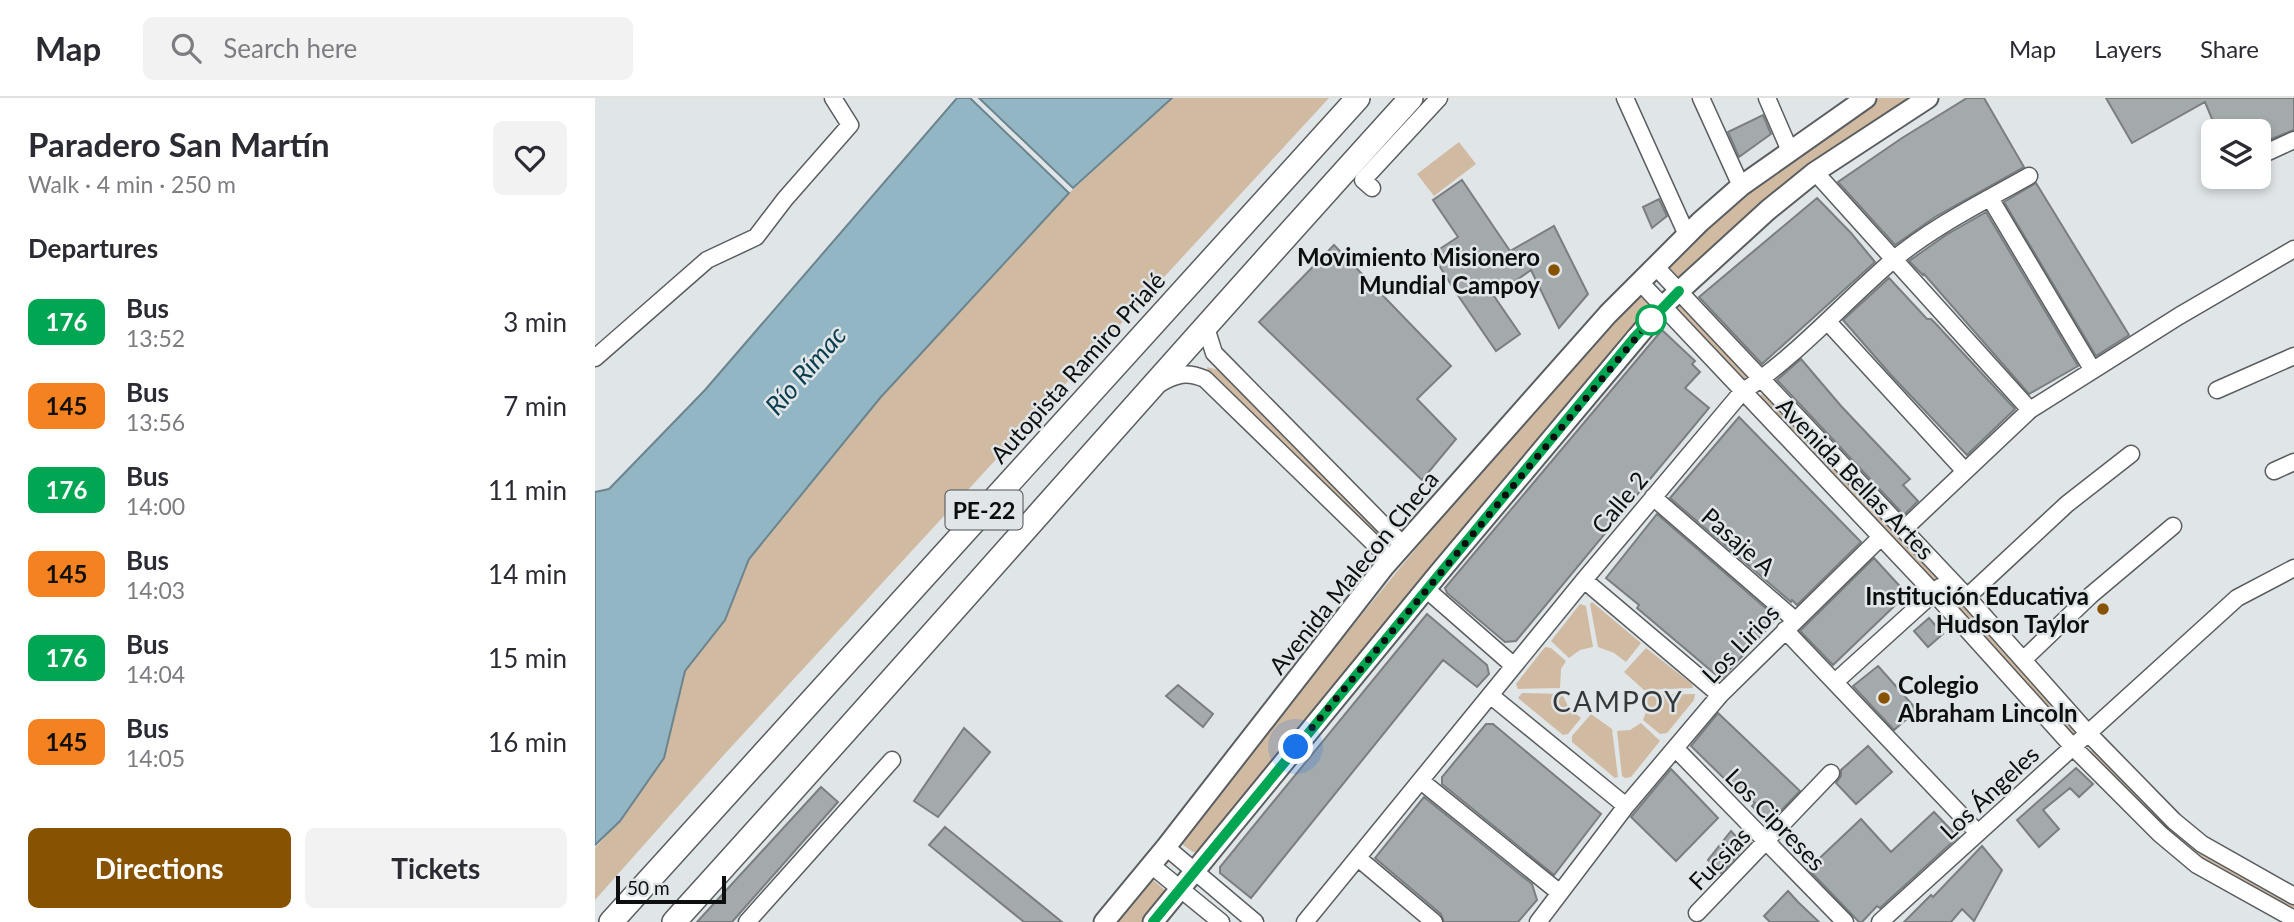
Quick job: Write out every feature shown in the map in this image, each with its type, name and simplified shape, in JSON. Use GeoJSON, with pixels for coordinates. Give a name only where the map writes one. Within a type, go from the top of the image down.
{"type":"FeatureCollection","features":[{"type":"Feature","properties":{"kind":"highway","name":"Autopista Ramiro Prialé"},"geometry":{"type":"LineString","coordinates":[[611,922],[1358,98]]}},
{"type":"Feature","properties":{"kind":"highway","name":"PE-22"},"geometry":{"type":"LineString","coordinates":[[674,922],[1151,389],[1208,321],[1411,98]]}},
{"type":"Feature","properties":{"kind":"main road"},"geometry":{"type":"LineString","coordinates":[[1153,922],[1426,589],[1664,305],[1768,210],[1815,172],[1928,98]]}},
{"type":"Feature","properties":{"kind":"main road","name":"Avenida Malecon Checa"},"geometry":{"type":"LineString","coordinates":[[1104,922],[1397,552],[1574,350],[1655,266],[1741,186],[1857,100]]}},
{"type":"Feature","properties":{"kind":"street"},"geometry":{"type":"LineString","coordinates":[[595,358],[707,260],[756,236],[850,125],[833,98]]}},
{"type":"Feature","properties":{"kind":"street"},"geometry":{"type":"LineString","coordinates":[[1372,188],[1363,180],[1439,98]]}},
{"type":"Feature","properties":{"kind":"street"},"geometry":{"type":"LineString","coordinates":[[1625,98],[1688,235]]}},
{"type":"Feature","properties":{"kind":"street"},"geometry":{"type":"LineString","coordinates":[[1701,98],[1741,186]]}},
{"type":"Feature","properties":{"kind":"street"},"geometry":{"type":"LineString","coordinates":[[1767,98],[1790,151]]}},
{"type":"Feature","properties":{"kind":"street"},"geometry":{"type":"LineString","coordinates":[[2271,151],[2294,140]]}},
{"type":"Feature","properties":{"kind":"street"},"geometry":{"type":"LineString","coordinates":[[1815,172],[2030,410]]}},
{"type":"Feature","properties":{"kind":"street","name":"Calle 2"},"geometry":{"type":"LineString","coordinates":[[1305,922],[1584,580],[1742,392],[1761,380],[1828,322],[1893,260],[1919,241],[2029,176]]}},
{"type":"Feature","properties":{"kind":"street"},"geometry":{"type":"LineString","coordinates":[[1990,198],[2092,369]]}},
{"type":"Feature","properties":{"kind":"street"},"geometry":{"type":"LineString","coordinates":[[1903,530],[2030,410],[2092,369],[2294,249]]}},
{"type":"Feature","properties":{"kind":"street","name":"Avenida Bellas Artes"},"geometry":{"type":"LineString","coordinates":[[1655,266],[1967,597],[2087,733],[2173,821],[2201,844],[2294,896]]}},
{"type":"Feature","properties":{"kind":"street","name":"Avenida Bellas Artes"},"geometry":{"type":"LineString","coordinates":[[1640,282],[1934,593],[2072,746],[2159,834],[2197,865],[2294,919]]}},
{"type":"Feature","properties":{"kind":"street"},"geometry":{"type":"LineString","coordinates":[[1208,321],[1207,334],[1215,353],[1397,552]]}},
{"type":"Feature","properties":{"kind":"street"},"geometry":{"type":"LineString","coordinates":[[1828,322],[1964,470]]}},
{"type":"Feature","properties":{"kind":"street"},"geometry":{"type":"LineString","coordinates":[[2217,390],[2294,356]]}},
{"type":"Feature","properties":{"kind":"street"},"geometry":{"type":"LineString","coordinates":[[1151,389],[1182,373],[1205,379],[1397,552]]}},
{"type":"Feature","properties":{"kind":"street"},"geometry":{"type":"LineString","coordinates":[[1967,597],[2067,504],[2131,454]]}},
{"type":"Feature","properties":{"kind":"street"},"geometry":{"type":"LineString","coordinates":[[2274,471],[2294,462]]}},
{"type":"Feature","properties":{"kind":"street","name":"Pasaje A"},"geometry":{"type":"LineString","coordinates":[[1653,497],[1790,625],[1835,682],[1978,833]]}},
{"type":"Feature","properties":{"kind":"street"},"geometry":{"type":"LineString","coordinates":[[2024,659],[2091,595],[2173,526]]}},
{"type":"Feature","properties":{"kind":"street","name":"Los Lirios"},"geometry":{"type":"LineString","coordinates":[[1538,922],[1626,806],[1720,695],[1881,537]]}},
{"type":"Feature","properties":{"kind":"street","name":"Los Ángeles"},"geometry":{"type":"LineString","coordinates":[[1880,922],[2237,598],[2294,568]]}},
{"type":"Feature","properties":{"kind":"street"},"geometry":{"type":"LineString","coordinates":[[1835,682],[1949,578]]}},
{"type":"Feature","properties":{"kind":"street"},"geometry":{"type":"LineString","coordinates":[[1584,580],[1720,695]]}},
{"type":"Feature","properties":{"kind":"street"},"geometry":{"type":"LineString","coordinates":[[1426,589],[1514,666]]}},
{"type":"Feature","properties":{"kind":"street"},"geometry":{"type":"LineString","coordinates":[[1490,695],[1626,806]]}},
{"type":"Feature","properties":{"kind":"street","name":"Los Cipreses"},"geometry":{"type":"LineString","coordinates":[[1675,748],[1845,922]]}},
{"type":"Feature","properties":{"kind":"street"},"geometry":{"type":"LineString","coordinates":[[747,922],[892,761]]}},
{"type":"Feature","properties":{"kind":"street","name":"Fucsias"},"geometry":{"type":"LineString","coordinates":[[1697,913],[1831,773]]}},
{"type":"Feature","properties":{"kind":"street"},"geometry":{"type":"LineString","coordinates":[[1421,780],[1560,893]]}},
{"type":"Feature","properties":{"kind":"street"},"geometry":{"type":"LineString","coordinates":[[1165,847],[1255,922]]}},
{"type":"Feature","properties":{"kind":"street"},"geometry":{"type":"LineString","coordinates":[[1358,858],[1434,922]]}},
{"type":"Feature","properties":{"kind":"street"},"geometry":{"type":"LineString","coordinates":[[1151,865],[1221,922]]}},
{"type":"Feature","properties":{"kind":"shaded area"},"geometry":{"type":"Polygon","coordinates":[[[1172,98],[1329,98],[721,758],[595,900],[595,848],[620,820],[664,758],[685,671],[725,620],[749,559],[880,398],[1069,193],[1172,98]]]}},
{"type":"Feature","properties":{"kind":"shaded area"},"geometry":{"type":"Polygon","coordinates":[[[1879,98],[1917,98],[1681,278],[1674,278],[1665,264],[1736,200],[1834,127],[1879,98]]]}},
{"type":"Feature","properties":{"kind":"shaded area"},"geometry":{"type":"Polygon","coordinates":[[[1459,142],[1476,164],[1434,196],[1417,174],[1459,142]]]}},
{"type":"Feature","properties":{"kind":"shaded area"},"geometry":{"type":"Polygon","coordinates":[[[1642,294],[1652,303],[1653,309],[1201,852],[1193,852],[1183,845],[1182,835],[1399,569],[1579,354],[1642,294]]]}},
{"type":"Feature","properties":{"kind":"shaded area"},"geometry":{"type":"Polygon","coordinates":[[[1683,303],[1751,376],[1744,382],[1676,310],[1683,303]]]}},
{"type":"Feature","properties":{"kind":"shaded area"},"geometry":{"type":"Polygon","coordinates":[[[1207,367],[1218,370],[1384,531],[1386,537],[1379,537],[1209,375],[1207,367]]]}},
{"type":"Feature","properties":{"kind":"shaded area"},"geometry":{"type":"Polygon","coordinates":[[[1768,394],[2084,733],[2075,737],[1760,402],[1759,396],[1768,394]]]}},
{"type":"Feature","properties":{"kind":"shaded area"},"geometry":{"type":"Polygon","coordinates":[[[1592,602],[1641,643],[1626,662],[1614,653],[1598,647],[1590,604],[1592,602]]]}},
{"type":"Feature","properties":{"kind":"shaded area"},"geometry":{"type":"Polygon","coordinates":[[[1580,604],[1586,606],[1593,647],[1580,650],[1569,658],[1551,641],[1580,604]]]}},
{"type":"Feature","properties":{"kind":"shaded area"},"geometry":{"type":"Polygon","coordinates":[[[1545,647],[1551,648],[1566,661],[1561,669],[1560,688],[1518,689],[1516,684],[1545,647]]]}},
{"type":"Feature","properties":{"kind":"shaded area"},"geometry":{"type":"Polygon","coordinates":[[[1646,648],[1692,684],[1693,688],[1644,690],[1624,672],[1646,648]]]}},
{"type":"Feature","properties":{"kind":"shaded area"},"geometry":{"type":"Polygon","coordinates":[[[1522,693],[1562,694],[1569,708],[1581,718],[1568,734],[1563,735],[1518,698],[1522,693]]]}},
{"type":"Feature","properties":{"kind":"shaded area"},"geometry":{"type":"Polygon","coordinates":[[[1695,694],[1694,700],[1667,733],[1660,734],[1643,720],[1648,707],[1646,695],[1695,694]]]}},
{"type":"Feature","properties":{"kind":"shaded area"},"geometry":{"type":"Polygon","coordinates":[[[1591,714],[1612,729],[1618,777],[1615,778],[1572,742],[1572,736],[1591,714]]]}},
{"type":"Feature","properties":{"kind":"shaded area"},"geometry":{"type":"Polygon","coordinates":[[[1641,723],[1660,741],[1631,777],[1625,778],[1622,776],[1617,731],[1630,730],[1641,723]]]}},
{"type":"Feature","properties":{"kind":"shaded area"},"geometry":{"type":"Polygon","coordinates":[[[2094,749],[2206,854],[2294,904],[2294,913],[2180,846],[2091,755],[2094,749]]]}},
{"type":"Feature","properties":{"kind":"shaded area"},"geometry":{"type":"Polygon","coordinates":[[[1153,880],[1165,890],[1166,898],[1146,922],[1111,922],[1142,884],[1153,880]]]}},
{"type":"Feature","properties":{"kind":"water","name":"Río Rímac"},"geometry":{"type":"Polygon","coordinates":[[[957,98],[970,98],[1069,193],[880,398],[749,559],[725,620],[685,671],[664,758],[620,821],[595,845],[595,492],[609,489],[705,390],[957,98]]]}},
{"type":"Feature","properties":{"kind":"water"},"geometry":{"type":"Polygon","coordinates":[[[979,98],[1172,98],[1073,188],[979,98]]]}},
{"type":"Feature","properties":{"kind":"building"},"geometry":{"type":"Polygon","coordinates":[[[1967,98],[1984,98],[2024,167],[1935,217],[1895,245],[1838,182],[1967,98]]]}},
{"type":"Feature","properties":{"kind":"building"},"geometry":{"type":"Polygon","coordinates":[[[2106,98],[2294,98],[2294,130],[2271,139],[2271,119],[2212,119],[2205,102],[2132,143],[2106,98]]]}},
{"type":"Feature","properties":{"kind":"building"},"geometry":{"type":"Polygon","coordinates":[[[1763,115],[1771,134],[1739,157],[1728,132],[1763,115]]]}},
{"type":"Feature","properties":{"kind":"building"},"geometry":{"type":"Polygon","coordinates":[[[1462,180],[1510,251],[1554,226],[1588,294],[1559,328],[1531,270],[1494,296],[1520,334],[1496,351],[1455,291],[1432,254],[1458,237],[1433,200],[1462,180]]]}},
{"type":"Feature","properties":{"kind":"building"},"geometry":{"type":"Polygon","coordinates":[[[2036,183],[2129,335],[2096,356],[2004,202],[2036,183]]]}},
{"type":"Feature","properties":{"kind":"building"},"geometry":{"type":"Polygon","coordinates":[[[1817,198],[1875,262],[1762,364],[1699,297],[1817,198]]]}},
{"type":"Feature","properties":{"kind":"building"},"geometry":{"type":"Polygon","coordinates":[[[1659,199],[1667,216],[1652,228],[1643,207],[1659,199]]]}},
{"type":"Feature","properties":{"kind":"building"},"geometry":{"type":"Polygon","coordinates":[[[1986,212],[2078,366],[2029,394],[1924,274],[1909,261],[1986,212]]]}},
{"type":"Feature","properties":{"kind":"building"},"geometry":{"type":"Polygon","coordinates":[[[1334,245],[1451,366],[1417,399],[1456,439],[1422,480],[1259,322],[1334,245]]]}},
{"type":"Feature","properties":{"kind":"building"},"geometry":{"type":"Polygon","coordinates":[[[1889,278],[2015,409],[1967,455],[1843,320],[1889,278]]]}},
{"type":"Feature","properties":{"kind":"building"},"geometry":{"type":"Polygon","coordinates":[[[1662,330],[1695,361],[1692,364],[1700,372],[1685,388],[1709,408],[1516,641],[1505,642],[1447,593],[1445,588],[1662,330]]]}},
{"type":"Feature","properties":{"kind":"building"},"geometry":{"type":"Polygon","coordinates":[[[1801,359],[1910,479],[1903,485],[1918,501],[1904,515],[1777,380],[1801,359]]]}},
{"type":"Feature","properties":{"kind":"building"},"geometry":{"type":"Polygon","coordinates":[[[1739,417],[1861,542],[1797,605],[1670,498],[1739,417]]]}},
{"type":"Feature","properties":{"kind":"building"},"geometry":{"type":"Polygon","coordinates":[[[1657,514],[1777,618],[1721,679],[1606,578],[1657,514]]]}},
{"type":"Feature","properties":{"kind":"building"},"geometry":{"type":"Polygon","coordinates":[[[1874,558],[1907,594],[1833,665],[1800,631],[1874,558]]]}},
{"type":"Feature","properties":{"kind":"building"},"geometry":{"type":"Polygon","coordinates":[[[1427,614],[1487,665],[1489,674],[1477,687],[1443,660],[1251,898],[1220,873],[1220,867],[1427,614]]]}},
{"type":"Feature","properties":{"kind":"building"},"geometry":{"type":"Polygon","coordinates":[[[1929,618],[1943,634],[1928,647],[1914,631],[1929,618]]]}},
{"type":"Feature","properties":{"kind":"building","name":"Colegio Abraham Lincoln"},"geometry":{"type":"Polygon","coordinates":[[[1878,666],[1917,710],[1894,730],[1853,686],[1878,666]]]}},
{"type":"Feature","properties":{"kind":"building"},"geometry":{"type":"Polygon","coordinates":[[[1178,685],[1213,714],[1203,727],[1166,696],[1178,685]]]}},
{"type":"Feature","properties":{"kind":"building"},"geometry":{"type":"Polygon","coordinates":[[[1718,713],[1800,791],[1769,823],[1752,806],[1755,803],[1743,793],[1741,795],[1691,746],[1718,713]]]}},
{"type":"Feature","properties":{"kind":"building"},"geometry":{"type":"Polygon","coordinates":[[[1486,724],[1493,724],[1601,814],[1554,875],[1442,784],[1442,777],[1486,724]]]}},
{"type":"Feature","properties":{"kind":"building"},"geometry":{"type":"Polygon","coordinates":[[[964,728],[990,752],[938,817],[914,801],[964,728]]]}},
{"type":"Feature","properties":{"kind":"building"},"geometry":{"type":"Polygon","coordinates":[[[1868,746],[1892,772],[1856,804],[1836,783],[1841,776],[1841,770],[1868,746]]]}},
{"type":"Feature","properties":{"kind":"building"},"geometry":{"type":"Polygon","coordinates":[[[2076,768],[2093,784],[2079,797],[2070,788],[2043,810],[2059,829],[2039,847],[2017,820],[2076,768]]]}},
{"type":"Feature","properties":{"kind":"building"},"geometry":{"type":"Polygon","coordinates":[[[1671,769],[1718,818],[1676,861],[1631,817],[1671,769]]]}},
{"type":"Feature","properties":{"kind":"building"},"geometry":{"type":"Polygon","coordinates":[[[821,787],[838,802],[732,922],[697,922],[821,787]]]}},
{"type":"Feature","properties":{"kind":"building"},"geometry":{"type":"Polygon","coordinates":[[[1424,797],[1532,884],[1537,900],[1518,922],[1444,922],[1441,914],[1375,858],[1424,797]]]}},
{"type":"Feature","properties":{"kind":"building"},"geometry":{"type":"Polygon","coordinates":[[[1934,812],[1958,837],[1862,922],[1859,922],[1808,869],[1861,819],[1891,852],[1934,812]]]}},
{"type":"Feature","properties":{"kind":"building"},"geometry":{"type":"Polygon","coordinates":[[[945,827],[1062,922],[1024,922],[929,845],[945,827]]]}},
{"type":"Feature","properties":{"kind":"building"},"geometry":{"type":"Polygon","coordinates":[[[1731,831],[1741,842],[1742,850],[1721,873],[1708,860],[1731,831]]]}},
{"type":"Feature","properties":{"kind":"building"},"geometry":{"type":"Polygon","coordinates":[[[1982,846],[2002,870],[1974,921],[1962,909],[1951,922],[1904,922],[1931,895],[1933,897],[1982,846]]]}},
{"type":"Feature","properties":{"kind":"building"},"geometry":{"type":"Polygon","coordinates":[[[1788,891],[1819,922],[1770,922],[1764,916],[1788,891]]]}},
{"type":"Feature","properties":{"kind":"bus line","name":"176"},"geometry":{"type":"LineString","coordinates":[[1153,922],[1634,338],[1679,291]]}},
{"type":"Feature","properties":{"kind":"place","name":"Movimiento Misionero Mundial Campoy"},"geometry":{"type":"Point","coordinates":[1554,270]}},
{"type":"Feature","properties":{"kind":"place","name":"Institución Educativa Hudson Taylor"},"geometry":{"type":"Point","coordinates":[2103,609]}},
{"type":"Feature","properties":{"kind":"place","name":"Colegio Abraham Lincoln"},"geometry":{"type":"Point","coordinates":[1884,698]}},
{"type":"Feature","properties":{"kind":"district","name":"CAMPOY"},"geometry":{"type":"Point","coordinates":[1618,701]}},
{"type":"Feature","properties":{"kind":"route"},"geometry":{"type":"LineString","coordinates":[[1296,747],[1651,320]]}}]}
